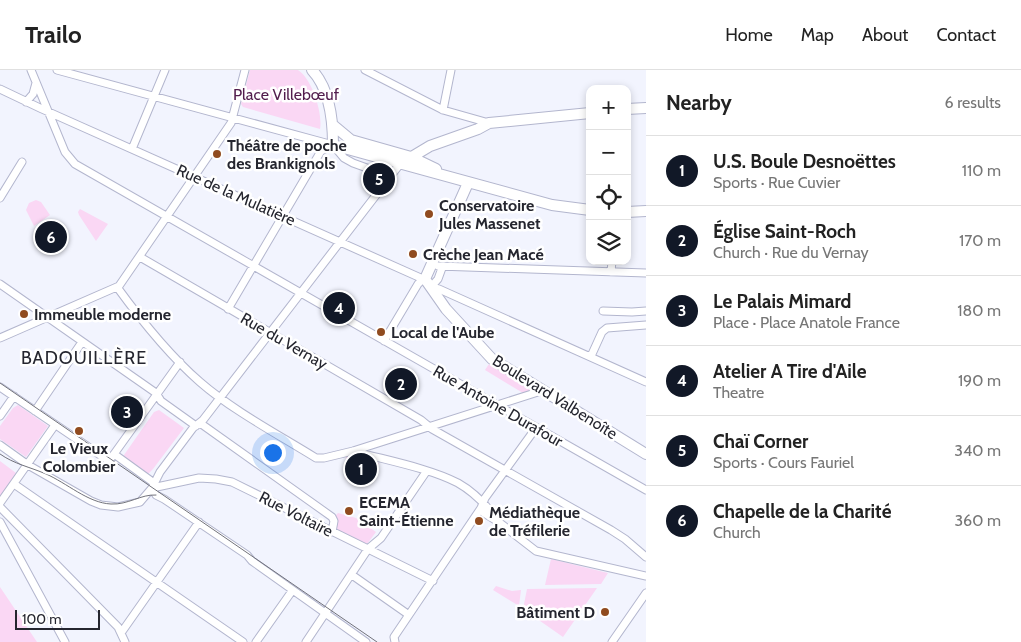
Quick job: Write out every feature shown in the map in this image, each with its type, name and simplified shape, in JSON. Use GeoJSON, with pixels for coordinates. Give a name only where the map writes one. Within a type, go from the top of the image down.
{"type":"FeatureCollection","features":[{"type":"Feature","properties":{"kind":"main road"},"geometry":{"type":"LineString","coordinates":[[312,70],[323,87],[333,125],[333,145],[552,205],[586,209]]}},
{"type":"Feature","properties":{"kind":"main road"},"geometry":{"type":"LineString","coordinates":[[631,109],[646,108]]}},
{"type":"Feature","properties":{"kind":"main road"},"geometry":{"type":"LineString","coordinates":[[400,164],[430,146],[489,123],[586,113]]}},
{"type":"Feature","properties":{"kind":"main road"},"geometry":{"type":"LineString","coordinates":[[333,125],[351,140],[410,157],[468,183]]}},
{"type":"Feature","properties":{"kind":"main road"},"geometry":{"type":"LineString","coordinates":[[426,282],[430,264],[468,183]]}},
{"type":"Feature","properties":{"kind":"main road"},"geometry":{"type":"LineString","coordinates":[[631,212],[646,211]]}},
{"type":"Feature","properties":{"kind":"main road","name":"Boulevard Valbenoîte"},"geometry":{"type":"LineString","coordinates":[[426,282],[446,310],[492,359],[646,454]]}},
{"type":"Feature","properties":{"kind":"street"},"geometry":{"type":"LineString","coordinates":[[31,70],[49,112]]}},
{"type":"Feature","properties":{"kind":"street"},"geometry":{"type":"LineString","coordinates":[[57,70],[80,73],[154,96],[333,145],[344,158],[353,163],[389,176]]}},
{"type":"Feature","properties":{"kind":"street"},"geometry":{"type":"LineString","coordinates":[[132,149],[165,70]]}},
{"type":"Feature","properties":{"kind":"street"},"geometry":{"type":"LineString","coordinates":[[0,338],[118,286],[195,177],[233,118],[245,70]]}},
{"type":"Feature","properties":{"kind":"street"},"geometry":{"type":"LineString","coordinates":[[365,70],[443,110],[489,123]]}},
{"type":"Feature","properties":{"kind":"street"},"geometry":{"type":"LineString","coordinates":[[443,110],[451,70]]}},
{"type":"Feature","properties":{"kind":"street"},"geometry":{"type":"LineString","coordinates":[[26,102],[30,100],[35,90],[35,80]]}},
{"type":"Feature","properties":{"kind":"street","name":"Rue de la Mulatière"},"geometry":{"type":"LineString","coordinates":[[0,89],[646,382]]}},
{"type":"Feature","properties":{"kind":"street","name":"Rue Antoine Durafour"},"geometry":{"type":"LineString","coordinates":[[49,112],[65,152],[75,164],[646,490]]}},
{"type":"Feature","properties":{"kind":"street"},"geometry":{"type":"LineString","coordinates":[[228,309],[321,151],[333,145]]}},
{"type":"Feature","properties":{"kind":"street"},"geometry":{"type":"LineString","coordinates":[[0,198],[22,162]]}},
{"type":"Feature","properties":{"kind":"street"},"geometry":{"type":"LineString","coordinates":[[0,445],[28,465],[91,501],[106,506],[126,506],[140,502],[153,486],[160,472],[220,398],[400,164]]}},
{"type":"Feature","properties":{"kind":"street"},"geometry":{"type":"LineString","coordinates":[[152,207],[158,217],[157,232]]}},
{"type":"Feature","properties":{"kind":"street","name":"Rue du Vernay"},"geometry":{"type":"LineString","coordinates":[[140,257],[428,426],[625,538],[646,558]]}},
{"type":"Feature","properties":{"kind":"street"},"geometry":{"type":"LineString","coordinates":[[430,264],[442,268],[646,274]]}},
{"type":"Feature","properties":{"kind":"street"},"geometry":{"type":"LineString","coordinates":[[612,265],[612,272]]}},
{"type":"Feature","properties":{"kind":"street"},"geometry":{"type":"LineString","coordinates":[[384,341],[418,284],[438,279],[442,268]]}},
{"type":"Feature","properties":{"kind":"street"},"geometry":{"type":"LineString","coordinates":[[0,284],[156,394],[161,401],[198,424],[332,517],[334,521],[332,532]]}},
{"type":"Feature","properties":{"kind":"street"},"geometry":{"type":"LineString","coordinates":[[118,286],[160,341],[199,382],[220,398],[316,458],[324,458],[353,450],[496,406],[538,392],[540,388]]}},
{"type":"Feature","properties":{"kind":"street"},"geometry":{"type":"LineString","coordinates":[[603,311],[646,311]]}},
{"type":"Feature","properties":{"kind":"street"},"geometry":{"type":"LineString","coordinates":[[589,356],[592,354],[602,332],[607,328],[646,325]]}},
{"type":"Feature","properties":{"kind":"street"},"geometry":{"type":"LineString","coordinates":[[35,411],[82,342]]}},
{"type":"Feature","properties":{"kind":"street"},"geometry":{"type":"LineString","coordinates":[[0,387],[109,461],[180,362]]}},
{"type":"Feature","properties":{"kind":"street"},"geometry":{"type":"LineString","coordinates":[[0,416],[14,396]]}},
{"type":"Feature","properties":{"kind":"street"},"geometry":{"type":"LineString","coordinates":[[0,503],[55,425]]}},
{"type":"Feature","properties":{"kind":"street"},"geometry":{"type":"LineString","coordinates":[[394,642],[394,637],[433,581],[482,506],[485,498],[534,432],[534,427]]}},
{"type":"Feature","properties":{"kind":"street"},"geometry":{"type":"LineString","coordinates":[[353,450],[459,484],[500,523],[536,551],[646,576]]}},
{"type":"Feature","properties":{"kind":"street"},"geometry":{"type":"LineString","coordinates":[[114,454],[153,486],[156,495],[247,555],[252,561],[292,591],[366,642]]}},
{"type":"Feature","properties":{"kind":"street"},"geometry":{"type":"LineString","coordinates":[[306,642],[368,549],[381,538],[426,472]]}},
{"type":"Feature","properties":{"kind":"street","name":"Rue Voltaire"},"geometry":{"type":"LineString","coordinates":[[153,486],[199,478],[232,482],[433,581]]}},
{"type":"Feature","properties":{"kind":"street"},"geometry":{"type":"LineString","coordinates":[[14,484],[242,642]]}},
{"type":"Feature","properties":{"kind":"street"},"geometry":{"type":"LineString","coordinates":[[0,507],[118,627],[125,642]]}},
{"type":"Feature","properties":{"kind":"street"},"geometry":{"type":"LineString","coordinates":[[0,522],[65,642]]}},
{"type":"Feature","properties":{"kind":"street"},"geometry":{"type":"LineString","coordinates":[[122,633],[199,522]]}},
{"type":"Feature","properties":{"kind":"street"},"geometry":{"type":"LineString","coordinates":[[352,575],[409,615]]}},
{"type":"Feature","properties":{"kind":"street"},"geometry":{"type":"LineString","coordinates":[[256,642],[292,591]]}},
{"type":"Feature","properties":{"kind":"street"},"geometry":{"type":"LineString","coordinates":[[612,642],[645,598]]}},
{"type":"Feature","properties":{"kind":"green space","name":"Place Villebœuf"},"geometry":{"type":"Polygon","coordinates":[[[250,70],[298,70],[303,74],[312,88],[318,106],[320,129],[243,107],[241,104],[250,70]]]}},
{"type":"Feature","properties":{"kind":"green space"},"geometry":{"type":"Polygon","coordinates":[[[36,200],[41,202],[50,215],[34,226],[26,210],[29,203],[36,200]]]}},
{"type":"Feature","properties":{"kind":"green space"},"geometry":{"type":"Polygon","coordinates":[[[80,209],[108,224],[96,241],[79,215],[80,209]]]}},
{"type":"Feature","properties":{"kind":"green space"},"geometry":{"type":"Polygon","coordinates":[[[489,364],[533,390],[523,393],[485,370],[489,364]]]}},
{"type":"Feature","properties":{"kind":"green space"},"geometry":{"type":"Polygon","coordinates":[[[18,405],[48,426],[26,457],[0,439],[0,426],[13,408],[18,405]]]}},
{"type":"Feature","properties":{"kind":"green space"},"geometry":{"type":"Polygon","coordinates":[[[159,410],[184,428],[148,474],[124,458],[124,455],[154,412],[159,410]]]}},
{"type":"Feature","properties":{"kind":"green space"},"geometry":{"type":"Polygon","coordinates":[[[346,456],[379,463],[373,479],[345,479],[346,456]]]}},
{"type":"Feature","properties":{"kind":"green space"},"geometry":{"type":"Polygon","coordinates":[[[0,461],[16,473],[0,497],[0,461]]]}},
{"type":"Feature","properties":{"kind":"green space"},"geometry":{"type":"Polygon","coordinates":[[[338,513],[356,518],[376,532],[367,544],[352,538],[335,529],[335,516],[338,513]]]}},
{"type":"Feature","properties":{"kind":"green space"},"geometry":{"type":"Polygon","coordinates":[[[551,559],[608,573],[601,584],[545,585],[551,559]]]}},
{"type":"Feature","properties":{"kind":"green space"},"geometry":{"type":"Polygon","coordinates":[[[496,586],[512,591],[521,590],[519,606],[493,590],[496,586]]]}},
{"type":"Feature","properties":{"kind":"green space"},"geometry":{"type":"Polygon","coordinates":[[[0,587],[37,642],[0,642],[0,587]]]}},
{"type":"Feature","properties":{"kind":"green space"},"geometry":{"type":"Polygon","coordinates":[[[597,588],[563,637],[523,609],[527,589],[597,588]]]}},
{"type":"Feature","properties":{"kind":"tram line"},"geometry":{"type":"LineString","coordinates":[[0,383],[377,642]]}},
{"type":"Feature","properties":{"kind":"tram line"},"geometry":{"type":"LineString","coordinates":[[0,454],[16,463],[46,474],[102,503],[117,504],[156,495]]}},
{"type":"Feature","properties":{"kind":"place","name":"Théâtre de poche des Brankignols"},"geometry":{"type":"Point","coordinates":[217,154]}},
{"type":"Feature","properties":{"kind":"place","name":"Chaï Corner"},"geometry":{"type":"Point","coordinates":[379,179]}},
{"type":"Feature","properties":{"kind":"place","name":"Conservatoire Jules Massenet"},"geometry":{"type":"Point","coordinates":[429,214]}},
{"type":"Feature","properties":{"kind":"place","name":"Chapelle de la Charité"},"geometry":{"type":"Point","coordinates":[51,237]}},
{"type":"Feature","properties":{"kind":"place","name":"Crèche Jean Macé"},"geometry":{"type":"Point","coordinates":[413,254]}},
{"type":"Feature","properties":{"kind":"place","name":"Atelier A Tire d'Aile"},"geometry":{"type":"Point","coordinates":[339,308]}},
{"type":"Feature","properties":{"kind":"place","name":"Immeuble moderne"},"geometry":{"type":"Point","coordinates":[24,314]}},
{"type":"Feature","properties":{"kind":"place","name":"Local de l'Aube"},"geometry":{"type":"Point","coordinates":[381,332]}},
{"type":"Feature","properties":{"kind":"place","name":"Église Saint-Roch"},"geometry":{"type":"Point","coordinates":[401,384]}},
{"type":"Feature","properties":{"kind":"place","name":"Le Palais Mimard"},"geometry":{"type":"Point","coordinates":[127,412]}},
{"type":"Feature","properties":{"kind":"place","name":"Le Vieux Colombier"},"geometry":{"type":"Point","coordinates":[79,431]}},
{"type":"Feature","properties":{"kind":"place","name":"U.S. Boule Desnoëttes"},"geometry":{"type":"Point","coordinates":[361,469]}},
{"type":"Feature","properties":{"kind":"place","name":"ECEMA Saint-Étienne"},"geometry":{"type":"Point","coordinates":[349,511]}},
{"type":"Feature","properties":{"kind":"place","name":"Médiathèque de Tréfilerie"},"geometry":{"type":"Point","coordinates":[479,521]}},
{"type":"Feature","properties":{"kind":"place","name":"Bâtiment D"},"geometry":{"type":"Point","coordinates":[605,612]}},
{"type":"Feature","properties":{"kind":"district","name":"BADOUILLÈRE"},"geometry":{"type":"Point","coordinates":[84,358]}}]}
